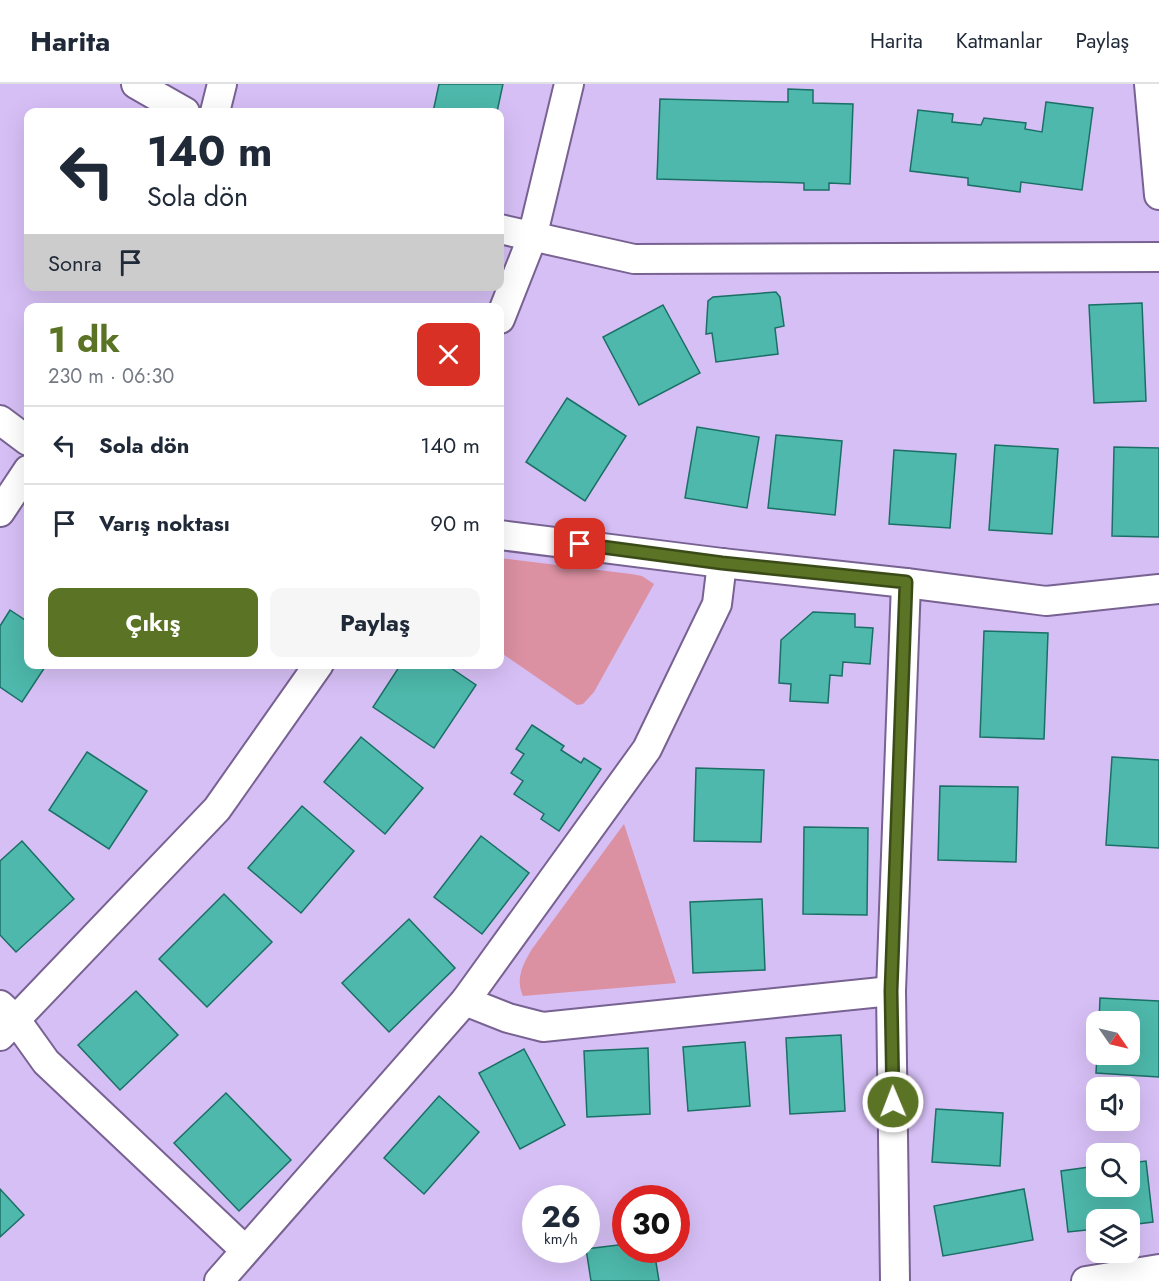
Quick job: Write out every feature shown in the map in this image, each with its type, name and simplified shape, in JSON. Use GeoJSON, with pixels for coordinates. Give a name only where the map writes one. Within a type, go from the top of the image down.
{"type":"FeatureCollection","features":[{"type":"Feature","properties":{"kind":"street"},"geometry":{"type":"LineString","coordinates":[[136,84],[178,108]]}},
{"type":"Feature","properties":{"kind":"street"},"geometry":{"type":"LineString","coordinates":[[216,108],[222,84]]}},
{"type":"Feature","properties":{"kind":"street"},"geometry":{"type":"LineString","coordinates":[[504,309],[532,238],[569,84]]}},
{"type":"Feature","properties":{"kind":"street"},"geometry":{"type":"LineString","coordinates":[[1149,84],[1159,195]]}},
{"type":"Feature","properties":{"kind":"street"},"geometry":{"type":"LineString","coordinates":[[504,231],[634,259],[1159,256]]}},
{"type":"Feature","properties":{"kind":"street"},"geometry":{"type":"LineString","coordinates":[[0,420],[24,438]]}},
{"type":"Feature","properties":{"kind":"street"},"geometry":{"type":"LineString","coordinates":[[0,512],[24,476]]}},
{"type":"Feature","properties":{"kind":"street"},"geometry":{"type":"LineString","coordinates":[[504,536],[722,563],[906,582],[1046,601],[1159,589]]}},
{"type":"Feature","properties":{"kind":"street"},"geometry":{"type":"LineString","coordinates":[[219,1281],[465,1000],[647,749],[717,604],[722,563]]}},
{"type":"Feature","properties":{"kind":"street"},"geometry":{"type":"LineString","coordinates":[[895,1281],[891,991],[906,582]]}},
{"type":"Feature","properties":{"kind":"street"},"geometry":{"type":"LineString","coordinates":[[245,1250],[46,1062],[5,1020],[217,810],[316,669]]}},
{"type":"Feature","properties":{"kind":"street"},"geometry":{"type":"LineString","coordinates":[[465,1000],[508,1018],[543,1027],[891,991]]}},
{"type":"Feature","properties":{"kind":"street"},"geometry":{"type":"LineString","coordinates":[[1086,1281],[1159,1269]]}},
{"type":"Feature","properties":{"kind":"shaded area"},"geometry":{"type":"Polygon","coordinates":[[[504,558],[631,574],[642,576],[654,584],[594,692],[583,704],[577,705],[504,655],[504,558]]]}},
{"type":"Feature","properties":{"kind":"shaded area"},"geometry":{"type":"Polygon","coordinates":[[[624,824],[676,983],[523,996],[520,978],[523,966],[532,949],[624,824]]]}},
{"type":"Feature","properties":{"kind":"building"},"geometry":{"type":"Polygon","coordinates":[[[439,84],[503,84],[498,108],[434,108],[439,84]]]}},
{"type":"Feature","properties":{"kind":"building"},"geometry":{"type":"Polygon","coordinates":[[[788,89],[813,90],[813,103],[853,104],[850,184],[829,183],[829,190],[804,190],[804,183],[657,179],[660,99],[788,102],[788,89]]]}},
{"type":"Feature","properties":{"kind":"building"},"geometry":{"type":"Polygon","coordinates":[[[1046,102],[1093,108],[1082,190],[1021,182],[1020,192],[968,185],[968,178],[910,171],[918,110],[953,114],[952,122],[981,125],[984,118],[1026,123],[1025,129],[1042,132],[1046,102]]]}},
{"type":"Feature","properties":{"kind":"building"},"geometry":{"type":"Polygon","coordinates":[[[776,292],[780,297],[784,326],[775,328],[778,354],[716,362],[712,333],[706,334],[708,301],[713,297],[776,292]]]}},
{"type":"Feature","properties":{"kind":"building"},"geometry":{"type":"Polygon","coordinates":[[[1142,303],[1146,401],[1094,403],[1089,305],[1142,303]]]}},
{"type":"Feature","properties":{"kind":"building"},"geometry":{"type":"Polygon","coordinates":[[[663,305],[700,373],[639,405],[603,337],[663,305]]]}},
{"type":"Feature","properties":{"kind":"building"},"geometry":{"type":"Polygon","coordinates":[[[567,398],[626,436],[585,501],[526,462],[567,398]]]}},
{"type":"Feature","properties":{"kind":"building"},"geometry":{"type":"Polygon","coordinates":[[[697,427],[759,437],[747,508],[685,498],[697,427]]]}},
{"type":"Feature","properties":{"kind":"building"},"geometry":{"type":"Polygon","coordinates":[[[776,435],[842,441],[835,515],[768,508],[776,435]]]}},
{"type":"Feature","properties":{"kind":"building"},"geometry":{"type":"Polygon","coordinates":[[[995,445],[1058,449],[1052,534],[989,530],[995,445]]]}},
{"type":"Feature","properties":{"kind":"building"},"geometry":{"type":"Polygon","coordinates":[[[1114,447],[1159,448],[1159,537],[1112,536],[1114,447]]]}},
{"type":"Feature","properties":{"kind":"building"},"geometry":{"type":"Polygon","coordinates":[[[894,450],[956,454],[950,528],[889,524],[894,450]]]}},
{"type":"Feature","properties":{"kind":"building"},"geometry":{"type":"Polygon","coordinates":[[[10,610],[24,619],[24,669],[44,669],[22,702],[0,687],[0,626],[10,610]]]}},
{"type":"Feature","properties":{"kind":"building"},"geometry":{"type":"Polygon","coordinates":[[[813,612],[855,614],[855,627],[873,628],[870,664],[843,662],[842,676],[830,675],[828,703],[790,701],[791,684],[779,683],[781,640],[813,612]]]}},
{"type":"Feature","properties":{"kind":"building"},"geometry":{"type":"Polygon","coordinates":[[[984,631],[1048,633],[1044,739],[980,737],[984,631]]]}},
{"type":"Feature","properties":{"kind":"building"},"geometry":{"type":"Polygon","coordinates":[[[398,669],[452,669],[476,685],[434,748],[373,707],[398,669]]]}},
{"type":"Feature","properties":{"kind":"building"},"geometry":{"type":"Polygon","coordinates":[[[532,725],[564,746],[561,750],[581,763],[584,758],[601,769],[559,831],[541,819],[544,814],[514,794],[523,781],[511,773],[524,754],[516,749],[532,725]]]}},
{"type":"Feature","properties":{"kind":"building"},"geometry":{"type":"Polygon","coordinates":[[[361,737],[423,788],[385,834],[324,782],[361,737]]]}},
{"type":"Feature","properties":{"kind":"building"},"geometry":{"type":"Polygon","coordinates":[[[87,752],[147,791],[109,849],[49,810],[87,752]]]}},
{"type":"Feature","properties":{"kind":"building"},"geometry":{"type":"Polygon","coordinates":[[[1112,757],[1159,760],[1159,848],[1106,845],[1112,757]]]}},
{"type":"Feature","properties":{"kind":"building"},"geometry":{"type":"Polygon","coordinates":[[[696,768],[764,770],[761,842],[694,841],[696,768]]]}},
{"type":"Feature","properties":{"kind":"building"},"geometry":{"type":"Polygon","coordinates":[[[940,786],[1018,787],[1016,862],[938,860],[940,786]]]}},
{"type":"Feature","properties":{"kind":"building"},"geometry":{"type":"Polygon","coordinates":[[[302,806],[354,851],[301,913],[248,868],[302,806]]]}},
{"type":"Feature","properties":{"kind":"building"},"geometry":{"type":"Polygon","coordinates":[[[804,827],[868,828],[867,915],[803,914],[804,827]]]}},
{"type":"Feature","properties":{"kind":"building"},"geometry":{"type":"Polygon","coordinates":[[[481,836],[529,873],[482,934],[434,897],[481,836]]]}},
{"type":"Feature","properties":{"kind":"building"},"geometry":{"type":"Polygon","coordinates":[[[22,841],[74,899],[16,952],[0,935],[0,861],[22,841]]]}},
{"type":"Feature","properties":{"kind":"building"},"geometry":{"type":"Polygon","coordinates":[[[224,894],[272,942],[207,1007],[159,959],[224,894]]]}},
{"type":"Feature","properties":{"kind":"building"},"geometry":{"type":"Polygon","coordinates":[[[762,899],[765,970],[693,973],[690,902],[762,899]]]}},
{"type":"Feature","properties":{"kind":"building"},"geometry":{"type":"Polygon","coordinates":[[[409,919],[455,968],[389,1032],[342,983],[409,919]]]}},
{"type":"Feature","properties":{"kind":"building"},"geometry":{"type":"Polygon","coordinates":[[[136,991],[178,1035],[120,1090],[78,1045],[136,991]]]}},
{"type":"Feature","properties":{"kind":"building"},"geometry":{"type":"Polygon","coordinates":[[[1100,998],[1159,1001],[1159,1077],[1096,1073],[1096,1065],[1140,1065],[1140,1011],[1099,1011],[1100,998]]]}},
{"type":"Feature","properties":{"kind":"building"},"geometry":{"type":"Polygon","coordinates":[[[841,1035],[845,1111],[790,1114],[786,1038],[841,1035]]]}},
{"type":"Feature","properties":{"kind":"building"},"geometry":{"type":"Polygon","coordinates":[[[745,1042],[750,1106],[688,1111],[683,1047],[745,1042]]]}},
{"type":"Feature","properties":{"kind":"building"},"geometry":{"type":"Polygon","coordinates":[[[648,1048],[650,1114],[587,1117],[584,1051],[648,1048]]]}},
{"type":"Feature","properties":{"kind":"building"},"geometry":{"type":"Polygon","coordinates":[[[524,1049],[565,1125],[520,1149],[479,1073],[524,1049]]]}},
{"type":"Feature","properties":{"kind":"building"},"geometry":{"type":"Polygon","coordinates":[[[226,1093],[291,1160],[239,1211],[174,1143],[226,1093]]]}},
{"type":"Feature","properties":{"kind":"building"},"geometry":{"type":"Polygon","coordinates":[[[439,1096],[479,1132],[424,1194],[384,1158],[439,1096]]]}},
{"type":"Feature","properties":{"kind":"building"},"geometry":{"type":"Polygon","coordinates":[[[936,1109],[1003,1113],[1000,1166],[932,1162],[936,1109]]]}},
{"type":"Feature","properties":{"kind":"building"},"geometry":{"type":"Polygon","coordinates":[[[1146,1161],[1153,1222],[1140,1224],[1140,1209],[1086,1209],[1086,1230],[1068,1232],[1061,1171],[1086,1167],[1086,1197],[1140,1197],[1140,1162],[1146,1161]]]}},
{"type":"Feature","properties":{"kind":"building"},"geometry":{"type":"Polygon","coordinates":[[[0,1189],[24,1215],[0,1237],[0,1189]]]}},
{"type":"Feature","properties":{"kind":"building"},"geometry":{"type":"Polygon","coordinates":[[[1024,1189],[1033,1240],[943,1256],[934,1206],[1024,1189]]]}},
{"type":"Feature","properties":{"kind":"building"},"geometry":{"type":"Polygon","coordinates":[[[612,1246],[612,1263],[656,1263],[659,1281],[591,1281],[588,1263],[600,1263],[600,1247],[612,1246]]]}},
{"type":"Feature","properties":{"kind":"route"},"geometry":{"type":"LineString","coordinates":[[580,544],[722,563],[906,582],[891,991],[893,1102]]}}]}
